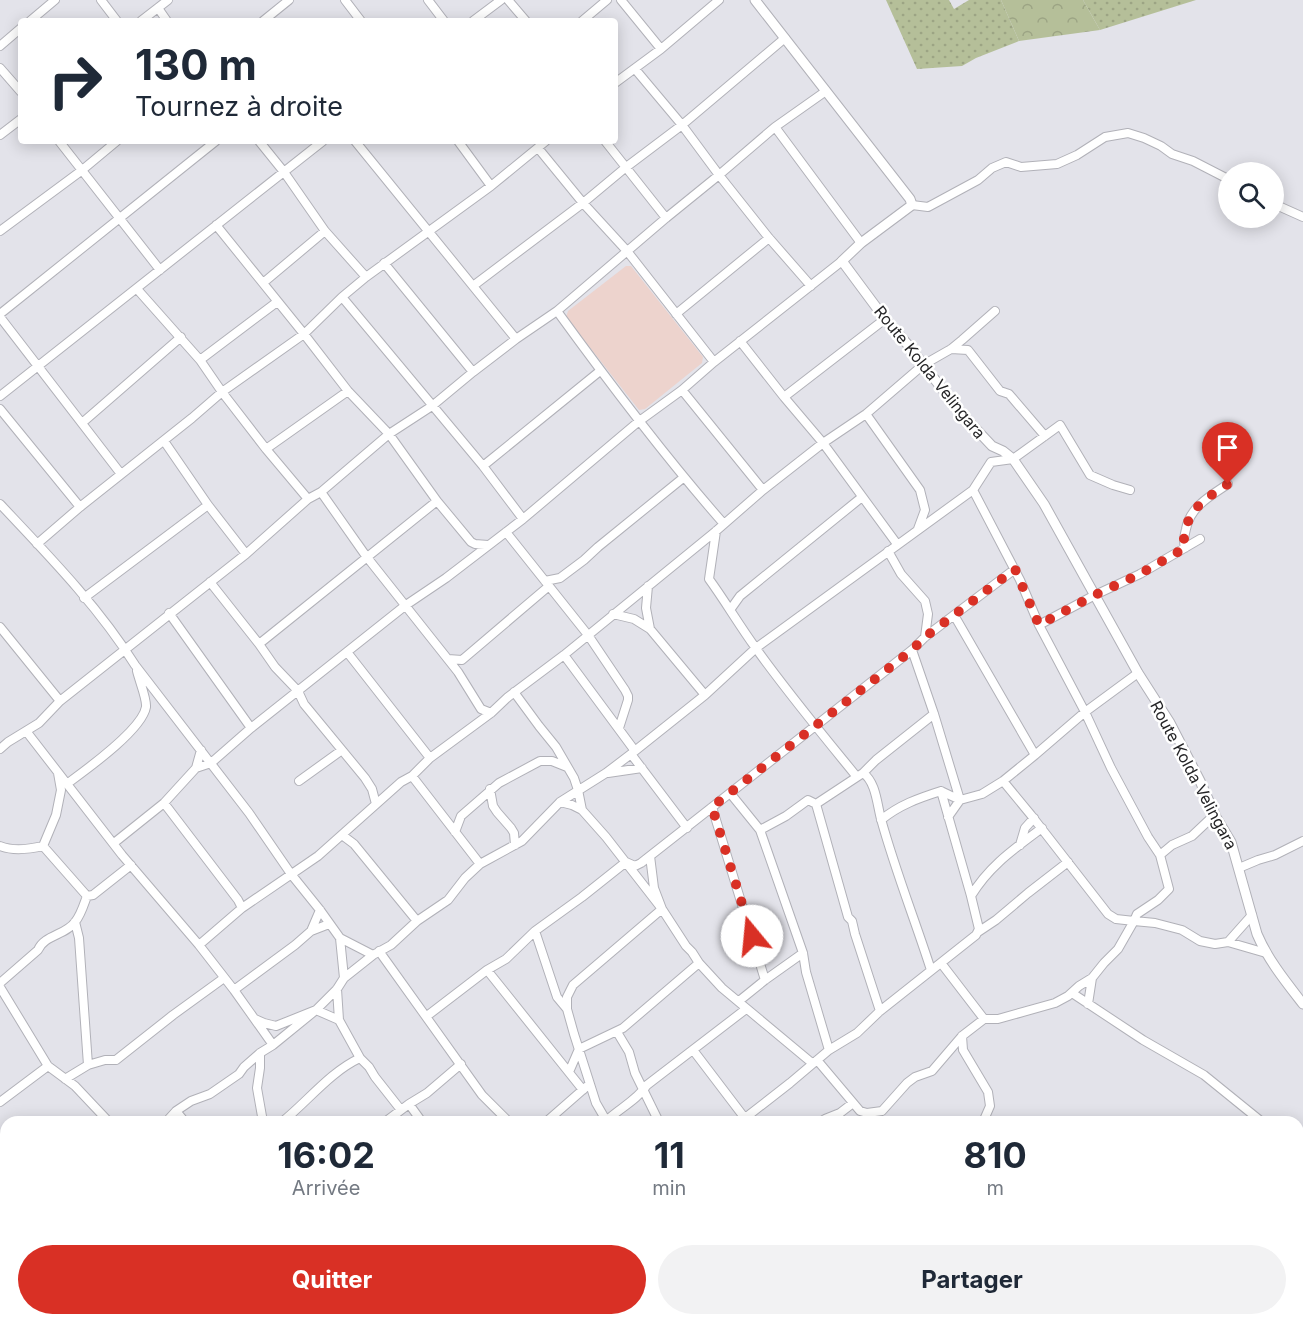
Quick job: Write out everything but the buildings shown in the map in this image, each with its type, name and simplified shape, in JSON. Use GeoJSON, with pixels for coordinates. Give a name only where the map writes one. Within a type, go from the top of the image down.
{"type":"FeatureCollection","features":[{"type":"Feature","properties":{"kind":"main road"},"geometry":{"type":"LineString","coordinates":[[755,0],[910,199],[912,205],[861,243],[842,261]]}},
{"type":"Feature","properties":{"kind":"main road","name":"Route Kolda Velingara"},"geometry":{"type":"LineString","coordinates":[[842,261],[885,319],[978,432],[992,446],[1013,459],[1044,504],[1138,673],[1170,723],[1216,817],[1232,842],[1257,934],[1266,953],[1303,1004]]}},
{"type":"Feature","properties":{"kind":"street"},"geometry":{"type":"LineString","coordinates":[[34,18],[55,0]]}},
{"type":"Feature","properties":{"kind":"street"},"geometry":{"type":"LineString","coordinates":[[101,0],[115,18]]}},
{"type":"Feature","properties":{"kind":"street"},"geometry":{"type":"LineString","coordinates":[[145,18],[168,0]]}},
{"type":"Feature","properties":{"kind":"street"},"geometry":{"type":"LineString","coordinates":[[268,18],[289,0]]}},
{"type":"Feature","properties":{"kind":"street"},"geometry":{"type":"LineString","coordinates":[[345,0],[359,18]]}},
{"type":"Feature","properties":{"kind":"street"},"geometry":{"type":"LineString","coordinates":[[428,0],[442,18]]}},
{"type":"Feature","properties":{"kind":"street"},"geometry":{"type":"LineString","coordinates":[[477,18],[501,0]]}},
{"type":"Feature","properties":{"kind":"street"},"geometry":{"type":"LineString","coordinates":[[508,0],[523,18]]}},
{"type":"Feature","properties":{"kind":"street"},"geometry":{"type":"LineString","coordinates":[[586,18],[607,0]]}},
{"type":"Feature","properties":{"kind":"street"},"geometry":{"type":"LineString","coordinates":[[621,0],[661,49]]}},
{"type":"Feature","properties":{"kind":"street"},"geometry":{"type":"LineString","coordinates":[[618,81],[661,49],[718,0]]}},
{"type":"Feature","properties":{"kind":"street"},"geometry":{"type":"LineString","coordinates":[[158,8],[165,18]]}},
{"type":"Feature","properties":{"kind":"street"},"geometry":{"type":"LineString","coordinates":[[0,46],[18,31]]}},
{"type":"Feature","properties":{"kind":"street"},"geometry":{"type":"LineString","coordinates":[[473,286],[682,125],[784,38]]}},
{"type":"Feature","properties":{"kind":"street"},"geometry":{"type":"LineString","coordinates":[[0,68],[18,89]]}},
{"type":"Feature","properties":{"kind":"street"},"geometry":{"type":"LineString","coordinates":[[635,69],[682,125],[769,238],[811,286]]}},
{"type":"Feature","properties":{"kind":"street"},"geometry":{"type":"LineString","coordinates":[[0,749],[4,740],[39,723],[60,701],[246,554],[308,499],[321,492],[389,435],[432,406],[516,339],[557,311],[775,127],[826,91]]}},
{"type":"Feature","properties":{"kind":"street"},"geometry":{"type":"LineString","coordinates":[[0,135],[18,121]]}},
{"type":"Feature","properties":{"kind":"street"},"geometry":{"type":"LineString","coordinates":[[775,127],[861,243]]}},
{"type":"Feature","properties":{"kind":"street"},"geometry":{"type":"LineString","coordinates":[[912,205],[928,207],[1006,162],[1021,167],[1056,164],[1077,155],[1105,137],[1128,133],[1153,142],[1172,154],[1193,160],[1218,174]]}},
{"type":"Feature","properties":{"kind":"street"},"geometry":{"type":"LineString","coordinates":[[61,144],[160,270]]}},
{"type":"Feature","properties":{"kind":"street"},"geometry":{"type":"LineString","coordinates":[[0,231],[113,144]]}},
{"type":"Feature","properties":{"kind":"street"},"geometry":{"type":"LineString","coordinates":[[121,474],[0,315],[212,144]]}},
{"type":"Feature","properties":{"kind":"street"},"geometry":{"type":"LineString","coordinates":[[261,144],[325,231],[366,277]]}},
{"type":"Feature","properties":{"kind":"street"},"geometry":{"type":"LineString","coordinates":[[0,396],[319,144]]}},
{"type":"Feature","properties":{"kind":"street"},"geometry":{"type":"LineString","coordinates":[[357,144],[516,339]]}},
{"type":"Feature","properties":{"kind":"street"},"geometry":{"type":"LineString","coordinates":[[460,144],[491,186]]}},
{"type":"Feature","properties":{"kind":"street"},"geometry":{"type":"LineString","coordinates":[[37,544],[222,392],[304,334],[366,277],[491,186],[543,144]]}},
{"type":"Feature","properties":{"kind":"street"},"geometry":{"type":"LineString","coordinates":[[607,144],[666,218]]}},
{"type":"Feature","properties":{"kind":"street"},"geometry":{"type":"LineString","coordinates":[[538,148],[583,203],[627,251],[714,362]]}},
{"type":"Feature","properties":{"kind":"street"},"geometry":{"type":"LineString","coordinates":[[1284,209],[1303,218]]}},
{"type":"Feature","properties":{"kind":"street"},"geometry":{"type":"LineString","coordinates":[[216,225],[348,391],[389,435],[437,501],[471,542],[488,545]]}},
{"type":"Feature","properties":{"kind":"street"},"geometry":{"type":"LineString","coordinates":[[263,283],[325,231]]}},
{"type":"Feature","properties":{"kind":"street"},"geometry":{"type":"LineString","coordinates":[[676,314],[769,238]]}},
{"type":"Feature","properties":{"kind":"street"},"geometry":{"type":"LineString","coordinates":[[196,768],[211,763],[251,728],[406,605],[446,578],[523,519],[638,422],[682,390],[842,261]]}},
{"type":"Feature","properties":{"kind":"street"},"geometry":{"type":"LineString","coordinates":[[384,263],[473,372]]}},
{"type":"Feature","properties":{"kind":"street"},"geometry":{"type":"LineString","coordinates":[[138,289],[200,360],[266,449],[308,499]]}},
{"type":"Feature","properties":{"kind":"street"},"geometry":{"type":"LineString","coordinates":[[342,297],[483,466],[523,519]]}},
{"type":"Feature","properties":{"kind":"street"},"geometry":{"type":"LineString","coordinates":[[200,360],[277,302]]}},
{"type":"Feature","properties":{"kind":"street"},"geometry":{"type":"LineString","coordinates":[[557,311],[638,422],[723,524]]}},
{"type":"Feature","properties":{"kind":"street"},"geometry":{"type":"LineString","coordinates":[[199,945],[242,908],[318,856],[430,758],[564,655],[763,490],[823,443],[866,414],[923,365],[951,349],[995,311]]}},
{"type":"Feature","properties":{"kind":"street"},"geometry":{"type":"LineString","coordinates":[[784,397],[885,319]]}},
{"type":"Feature","properties":{"kind":"street"},"geometry":{"type":"LineString","coordinates":[[82,423],[181,337]]}},
{"type":"Feature","properties":{"kind":"street"},"geometry":{"type":"LineString","coordinates":[[740,341],[823,443],[897,544]]}},
{"type":"Feature","properties":{"kind":"street"},"geometry":{"type":"LineString","coordinates":[[951,349],[968,350],[1000,391],[1010,394],[1045,436]]}},
{"type":"Feature","properties":{"kind":"street"},"geometry":{"type":"LineString","coordinates":[[483,466],[600,371]]}},
{"type":"Feature","properties":{"kind":"street"},"geometry":{"type":"LineString","coordinates":[[682,390],[763,490]]}},
{"type":"Feature","properties":{"kind":"street"},"geometry":{"type":"LineString","coordinates":[[266,449],[348,391]]}},
{"type":"Feature","properties":{"kind":"street"},"geometry":{"type":"LineString","coordinates":[[0,410],[80,507]]}},
{"type":"Feature","properties":{"kind":"street"},"geometry":{"type":"LineString","coordinates":[[866,414],[920,490],[925,510],[918,531]]}},
{"type":"Feature","properties":{"kind":"street"},"geometry":{"type":"LineString","coordinates":[[171,1116],[191,1101],[210,1094],[238,1074],[260,1053],[316,1011],[344,978],[376,953],[391,945],[417,921],[448,900],[465,878],[480,864],[515,845],[535,829],[560,802],[606,773],[633,752],[705,695],[756,648],[973,490],[991,462],[1013,459],[1060,425],[1090,475],[1131,490]]}},
{"type":"Feature","properties":{"kind":"street"},"geometry":{"type":"LineString","coordinates":[[164,441],[208,505],[246,554]]}},
{"type":"Feature","properties":{"kind":"street"},"geometry":{"type":"LineString","coordinates":[[458,672],[462,660],[549,586],[683,478]]}},
{"type":"Feature","properties":{"kind":"street"},"geometry":{"type":"LineString","coordinates":[[1185,548],[1183,543],[1187,521],[1192,513],[1200,504],[1228,484]]}},
{"type":"Feature","properties":{"kind":"street"},"geometry":{"type":"LineString","coordinates":[[560,802],[582,810],[606,837],[662,909],[699,963],[729,996],[739,1001],[746,1009],[815,1062],[860,1111],[867,1113],[882,1111],[907,1083],[915,1077],[932,1071],[962,1036],[984,1019],[998,1019],[1055,1003],[1092,978],[1118,949],[1137,914],[1158,900],[1168,889],[1160,855],[1111,768],[1085,712],[1039,625],[1015,569],[973,490]]}},
{"type":"Feature","properties":{"kind":"street"},"geometry":{"type":"LineString","coordinates":[[321,492],[366,556],[458,672],[481,709],[491,713]]}},
{"type":"Feature","properties":{"kind":"street"},"geometry":{"type":"LineString","coordinates":[[730,610],[740,596],[862,497]]}},
{"type":"Feature","properties":{"kind":"street"},"geometry":{"type":"LineString","coordinates":[[259,644],[437,501]]}},
{"type":"Feature","properties":{"kind":"street"},"geometry":{"type":"LineString","coordinates":[[0,504],[84,598],[125,649],[320,910],[340,938],[344,978]]}},
{"type":"Feature","properties":{"kind":"street"},"geometry":{"type":"LineString","coordinates":[[84,598],[208,505]]}},
{"type":"Feature","properties":{"kind":"street"},"geometry":{"type":"LineString","coordinates":[[716,531],[709,579],[756,648],[816,727],[860,775],[868,776],[873,786],[881,820],[932,970]]}},
{"type":"Feature","properties":{"kind":"street"},"geometry":{"type":"LineString","coordinates":[[506,532],[588,635],[628,696],[619,728]]}},
{"type":"Feature","properties":{"kind":"street"},"geometry":{"type":"LineString","coordinates":[[1039,625],[1140,574],[1200,539]]}},
{"type":"Feature","properties":{"kind":"street"},"geometry":{"type":"LineString","coordinates":[[888,551],[901,574],[925,601],[928,614],[925,637]]}},
{"type":"Feature","properties":{"kind":"street"},"geometry":{"type":"LineString","coordinates":[[626,862],[635,866],[641,863],[816,727],[925,637],[1015,569]]}},
{"type":"Feature","properties":{"kind":"street"},"geometry":{"type":"LineString","coordinates":[[210,582],[275,667],[298,691],[304,704],[365,778],[372,789],[376,804]]}},
{"type":"Feature","properties":{"kind":"street"},"geometry":{"type":"LineString","coordinates":[[648,586],[646,608],[650,629]]}},
{"type":"Feature","properties":{"kind":"street"},"geometry":{"type":"LineString","coordinates":[[724,599],[740,596]]}},
{"type":"Feature","properties":{"kind":"street"},"geometry":{"type":"LineString","coordinates":[[170,613],[251,728]]}},
{"type":"Feature","properties":{"kind":"street"},"geometry":{"type":"LineString","coordinates":[[613,614],[634,619],[650,629],[705,695]]}},
{"type":"Feature","properties":{"kind":"street"},"geometry":{"type":"LineString","coordinates":[[954,615],[1035,755]]}},
{"type":"Feature","properties":{"kind":"street"},"geometry":{"type":"LineString","coordinates":[[0,627],[60,701]]}},
{"type":"Feature","properties":{"kind":"street"},"geometry":{"type":"LineString","coordinates":[[912,650],[960,800]]}},
{"type":"Feature","properties":{"kind":"street"},"geometry":{"type":"LineString","coordinates":[[347,652],[430,758]]}},
{"type":"Feature","properties":{"kind":"street"},"geometry":{"type":"LineString","coordinates":[[564,655],[619,728],[642,768],[687,828]]}},
{"type":"Feature","properties":{"kind":"street"},"geometry":{"type":"LineString","coordinates":[[448,659],[462,660]]}},
{"type":"Feature","properties":{"kind":"street"},"geometry":{"type":"LineString","coordinates":[[68,783],[110,752],[141,720],[147,705],[135,665]]}},
{"type":"Feature","properties":{"kind":"street"},"geometry":{"type":"LineString","coordinates":[[948,817],[960,800],[982,794],[1003,781],[1085,712],[1138,673]]}},
{"type":"Feature","properties":{"kind":"street"},"geometry":{"type":"LineString","coordinates":[[514,692],[556,747],[574,778],[582,810]]}},
{"type":"Feature","properties":{"kind":"street"},"geometry":{"type":"LineString","coordinates":[[816,804],[860,775],[934,714]]}},
{"type":"Feature","properties":{"kind":"street"},"geometry":{"type":"LineString","coordinates":[[26,731],[131,865],[199,945],[273,1045]]}},
{"type":"Feature","properties":{"kind":"street"},"geometry":{"type":"LineString","coordinates":[[114,843],[164,803],[196,768],[201,750]]}},
{"type":"Feature","properties":{"kind":"street"},"geometry":{"type":"LineString","coordinates":[[299,781],[342,750]]}},
{"type":"Feature","properties":{"kind":"street"},"geometry":{"type":"LineString","coordinates":[[455,832],[461,816],[490,789],[507,778],[540,761],[552,761],[567,767]]}},
{"type":"Feature","properties":{"kind":"street"},"geometry":{"type":"LineString","coordinates":[[606,773],[642,768]]}},
{"type":"Feature","properties":{"kind":"street"},"geometry":{"type":"LineString","coordinates":[[43,846],[56,814],[61,790],[58,771]]}},
{"type":"Feature","properties":{"kind":"street"},"geometry":{"type":"LineString","coordinates":[[412,776],[480,864]]}},
{"type":"Feature","properties":{"kind":"street"},"geometry":{"type":"LineString","coordinates":[[1003,781],[1108,914],[1116,919],[1155,923],[1182,930],[1200,941],[1215,944],[1228,942],[1266,953]]}},
{"type":"Feature","properties":{"kind":"street"},"geometry":{"type":"LineString","coordinates":[[490,789],[496,812],[514,833],[515,845]]}},
{"type":"Feature","properties":{"kind":"street"},"geometry":{"type":"LineString","coordinates":[[881,820],[892,811],[912,801],[941,791],[960,800]]}},
{"type":"Feature","properties":{"kind":"street"},"geometry":{"type":"LineString","coordinates":[[941,791],[971,896],[978,932]]}},
{"type":"Feature","properties":{"kind":"street"},"geometry":{"type":"LineString","coordinates":[[730,793],[760,831],[802,953],[829,1050]]}},
{"type":"Feature","properties":{"kind":"street"},"geometry":{"type":"LineString","coordinates":[[482,798],[492,802]]}},
{"type":"Feature","properties":{"kind":"street"},"geometry":{"type":"LineString","coordinates":[[760,831],[808,800],[816,804],[848,917],[852,921],[880,1011]]}},
{"type":"Feature","properties":{"kind":"street"},"geometry":{"type":"LineString","coordinates":[[164,803],[242,908]]}},
{"type":"Feature","properties":{"kind":"street"},"geometry":{"type":"LineString","coordinates":[[712,807],[765,980]]}},
{"type":"Feature","properties":{"kind":"street"},"geometry":{"type":"LineString","coordinates":[[879,809],[892,811]]}},
{"type":"Feature","properties":{"kind":"street"},"geometry":{"type":"LineString","coordinates":[[442,816],[461,816]]}},
{"type":"Feature","properties":{"kind":"street"},"geometry":{"type":"LineString","coordinates":[[1160,855],[1172,845],[1192,836],[1209,820],[1216,817]]}},
{"type":"Feature","properties":{"kind":"street"},"geometry":{"type":"LineString","coordinates":[[1020,845],[1025,828],[1034,818]]}},
{"type":"Feature","properties":{"kind":"street"},"geometry":{"type":"LineString","coordinates":[[352,827],[354,844]]}},
{"type":"Feature","properties":{"kind":"street"},"geometry":{"type":"LineString","coordinates":[[971,896],[989,870],[1042,828]]}},
{"type":"Feature","properties":{"kind":"street"},"geometry":{"type":"LineString","coordinates":[[342,835],[354,844],[417,921]]}},
{"type":"Feature","properties":{"kind":"street"},"geometry":{"type":"LineString","coordinates":[[1239,868],[1275,855],[1303,841]]}},
{"type":"Feature","properties":{"kind":"street"},"geometry":{"type":"LineString","coordinates":[[0,846],[35,848],[43,846]]}},
{"type":"Feature","properties":{"kind":"street"},"geometry":{"type":"LineString","coordinates":[[43,846],[87,896],[93,896],[131,865]]}},
{"type":"Feature","properties":{"kind":"street"},"geometry":{"type":"LineString","coordinates":[[650,856],[654,888],[662,909]]}},
{"type":"Feature","properties":{"kind":"street"},"geometry":{"type":"LineString","coordinates":[[427,1016],[487,970],[506,959],[535,931],[626,862]]}},
{"type":"Feature","properties":{"kind":"street"},"geometry":{"type":"LineString","coordinates":[[750,1116],[829,1050],[857,1033],[880,1011],[1068,862]]}},
{"type":"Feature","properties":{"kind":"street"},"geometry":{"type":"LineString","coordinates":[[87,896],[75,922],[64,932],[41,943],[38,950],[0,985],[48,1066],[75,1086],[103,1116]]}},
{"type":"Feature","properties":{"kind":"street"},"geometry":{"type":"LineString","coordinates":[[604,1116],[596,1103],[579,1049],[567,1009],[567,997],[573,985],[662,909]]}},
{"type":"Feature","properties":{"kind":"street"},"geometry":{"type":"LineString","coordinates":[[311,931],[320,910]]}},
{"type":"Feature","properties":{"kind":"street"},"geometry":{"type":"LineString","coordinates":[[1228,942],[1252,915]]}},
{"type":"Feature","properties":{"kind":"street"},"geometry":{"type":"LineString","coordinates":[[75,922],[79,938],[88,1065]]}},
{"type":"Feature","properties":{"kind":"street"},"geometry":{"type":"LineString","coordinates":[[234,990],[311,931],[330,924]]}},
{"type":"Feature","properties":{"kind":"street"},"geometry":{"type":"LineString","coordinates":[[535,931],[557,997],[567,1009]]}},
{"type":"Feature","properties":{"kind":"street"},"geometry":{"type":"LineString","coordinates":[[340,938],[376,953],[427,1016],[483,1095],[503,1116]]}},
{"type":"Feature","properties":{"kind":"street"},"geometry":{"type":"LineString","coordinates":[[739,1001],[802,953]]}},
{"type":"Feature","properties":{"kind":"street"},"geometry":{"type":"LineString","coordinates":[[568,1072],[579,1049],[603,1036],[623,1029],[664,991],[699,963]]}},
{"type":"Feature","properties":{"kind":"street"},"geometry":{"type":"LineString","coordinates":[[940,963],[984,1019]]}},
{"type":"Feature","properties":{"kind":"street"},"geometry":{"type":"LineString","coordinates":[[487,970],[583,1090]]}},
{"type":"Feature","properties":{"kind":"street"},"geometry":{"type":"LineString","coordinates":[[65,1079],[88,1065],[105,1060],[116,1060],[224,978]]}},
{"type":"Feature","properties":{"kind":"street"},"geometry":{"type":"LineString","coordinates":[[1088,1004],[1092,978]]}},
{"type":"Feature","properties":{"kind":"street"},"geometry":{"type":"LineString","coordinates":[[337,989],[339,1020],[360,1058],[401,1110]]}},
{"type":"Feature","properties":{"kind":"street"},"geometry":{"type":"LineString","coordinates":[[1072,993],[1143,1040],[1204,1075],[1255,1116]]}},
{"type":"Feature","properties":{"kind":"street"},"geometry":{"type":"LineString","coordinates":[[557,997],[567,997]]}},
{"type":"Feature","properties":{"kind":"street"},"geometry":{"type":"LineString","coordinates":[[613,1116],[647,1085],[746,1009]]}},
{"type":"Feature","properties":{"kind":"street"},"geometry":{"type":"LineString","coordinates":[[254,1018],[276,1026],[316,1011],[339,1020]]}},
{"type":"Feature","properties":{"kind":"street"},"geometry":{"type":"LineString","coordinates":[[616,1032],[629,1052],[635,1072],[655,1116]]}},
{"type":"Feature","properties":{"kind":"street"},"geometry":{"type":"LineString","coordinates":[[962,1036],[963,1050],[988,1092],[990,1106],[986,1116]]}},
{"type":"Feature","properties":{"kind":"street"},"geometry":{"type":"LineString","coordinates":[[693,1050],[740,1116]]}},
{"type":"Feature","properties":{"kind":"street"},"geometry":{"type":"LineString","coordinates":[[260,1053],[257,1088],[262,1116]]}},
{"type":"Feature","properties":{"kind":"street"},"geometry":{"type":"LineString","coordinates":[[288,1116],[347,1064],[360,1058]]}},
{"type":"Feature","properties":{"kind":"street"},"geometry":{"type":"LineString","coordinates":[[394,1116],[427,1093],[461,1064]]}},
{"type":"Feature","properties":{"kind":"street"},"geometry":{"type":"LineString","coordinates":[[0,1102],[48,1066]]}},
{"type":"Feature","properties":{"kind":"street"},"geometry":{"type":"LineString","coordinates":[[553,1116],[590,1084]]}},
{"type":"Feature","properties":{"kind":"street"},"geometry":{"type":"LineString","coordinates":[[832,1116],[854,1103]]}},
{"type":"Feature","properties":{"kind":"street"},"geometry":{"type":"LineString","coordinates":[[409,1104],[418,1116]]}},
{"type":"Feature","properties":{"kind":"street"},"geometry":{"type":"LineString","coordinates":[[176,1111],[180,1116]]}},
{"type":"Feature","properties":{"kind":"shaded area"},"geometry":{"type":"Polygon","coordinates":[[[626,266],[631,266],[703,357],[702,363],[645,409],[639,410],[566,317],[568,311],[626,266]]]}},
{"type":"Feature","properties":{"kind":"green space"},"geometry":{"type":"Polygon","coordinates":[[[886,0],[949,0],[954,9],[969,0],[1001,0],[1019,41],[962,66],[917,69],[886,0]]]}},
{"type":"Feature","properties":{"kind":"green space"},"geometry":{"type":"Polygon","coordinates":[[[1001,0],[1083,0],[1100,30],[1019,41],[1001,0]]]}},
{"type":"Feature","properties":{"kind":"green space"},"geometry":{"type":"Polygon","coordinates":[[[1083,0],[1196,0],[1100,30],[1083,0]]]}},
{"type":"Feature","properties":{"kind":"route"},"geometry":{"type":"LineString","coordinates":[[752,936],[712,807],[816,727],[925,637],[1015,569],[1039,625],[1140,574],[1185,548],[1183,543],[1187,521],[1192,513],[1200,504],[1228,484]]}}]}
